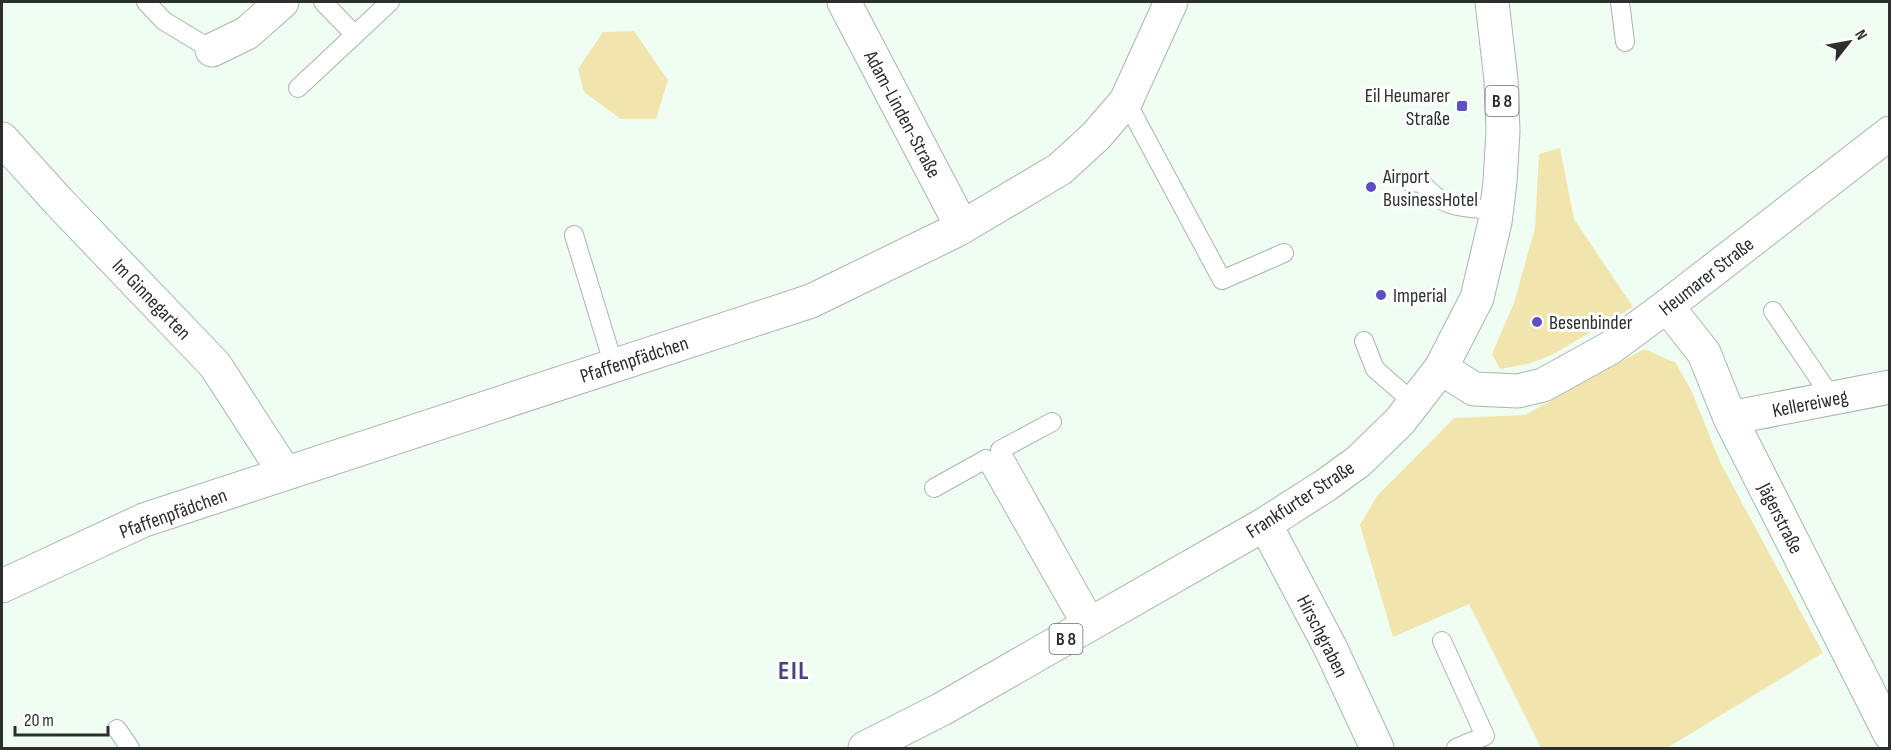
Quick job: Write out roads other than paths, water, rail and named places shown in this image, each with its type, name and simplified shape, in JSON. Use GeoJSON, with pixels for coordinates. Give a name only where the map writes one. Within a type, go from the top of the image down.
{"type":"FeatureCollection","features":[{"type":"Feature","properties":{"kind":"street"},"geometry":{"type":"LineString","coordinates":[[212,50],[247,33],[282,2]]}},
{"type":"Feature","properties":{"kind":"street","name":"Adam-Linden-Straße"},"geometry":{"type":"LineString","coordinates":[[844,2],[962,227]]}},
{"type":"Feature","properties":{"kind":"street","name":"Pfaffenpfädchen"},"geometry":{"type":"LineString","coordinates":[[2,586],[144,520],[811,301],[962,227],[1060,169],[1096,136],[1126,101],[1171,2]]}},
{"type":"Feature","properties":{"kind":"street","name":"Frankfurter Straße"},"geometry":{"type":"LineString","coordinates":[[865,748],[942,709],[1265,524],[1326,486],[1359,461],[1401,420],[1441,368],[1477,298],[1496,210],[1503,131],[1501,80],[1492,2]]}},
{"type":"Feature","properties":{"kind":"street","name":"Heumarer Straße"},"geometry":{"type":"LineString","coordinates":[[1441,368],[1474,389],[1518,391],[1543,385],[1610,348],[1890,133]]}},
{"type":"Feature","properties":{"kind":"street","name":"Im Ginnegarten"},"geometry":{"type":"LineString","coordinates":[[2,139],[215,365],[285,473]]}},
{"type":"Feature","properties":{"kind":"street","name":"Jägerstraße"},"geometry":{"type":"LineString","coordinates":[[1667,306],[1704,353],[1730,418],[1890,734]]}},
{"type":"Feature","properties":{"kind":"street","name":"Kellereiweg"},"geometry":{"type":"LineString","coordinates":[[1730,418],[1890,387]]}},
{"type":"Feature","properties":{"kind":"street","name":"Hirschgraben"},"geometry":{"type":"LineString","coordinates":[[1265,524],[1330,647],[1377,748]]}},
{"type":"Feature","properties":{"kind":"lane"},"geometry":{"type":"LineString","coordinates":[[146,2],[164,21],[212,50]]}},
{"type":"Feature","properties":{"kind":"lane"},"geometry":{"type":"LineString","coordinates":[[323,2],[355,35]]}},
{"type":"Feature","properties":{"kind":"lane"},"geometry":{"type":"LineString","coordinates":[[298,88],[390,2]]}},
{"type":"Feature","properties":{"kind":"lane"},"geometry":{"type":"LineString","coordinates":[[1620,2],[1625,42]]}},
{"type":"Feature","properties":{"kind":"lane"},"geometry":{"type":"LineString","coordinates":[[1126,101],[1222,280],[1284,253]]}},
{"type":"Feature","properties":{"kind":"lane"},"geometry":{"type":"LineString","coordinates":[[1410,182],[1422,183],[1440,201],[1457,206],[1496,210]]}},
{"type":"Feature","properties":{"kind":"lane"},"geometry":{"type":"LineString","coordinates":[[574,235],[614,366]]}},
{"type":"Feature","properties":{"kind":"lane"},"geometry":{"type":"LineString","coordinates":[[1773,311],[1832,398]]}},
{"type":"Feature","properties":{"kind":"lane"},"geometry":{"type":"LineString","coordinates":[[1364,341],[1375,369],[1414,403]]}},
{"type":"Feature","properties":{"kind":"lane"},"geometry":{"type":"LineString","coordinates":[[1052,422],[1000,450],[1089,626]]}},
{"type":"Feature","properties":{"kind":"lane"},"geometry":{"type":"LineString","coordinates":[[934,488],[986,459],[1089,626]]}},
{"type":"Feature","properties":{"kind":"lane"},"geometry":{"type":"LineString","coordinates":[[1442,641],[1485,736],[1456,748]]}},
{"type":"Feature","properties":{"kind":"lane"},"geometry":{"type":"LineString","coordinates":[[117,729],[130,748]]}},
{"type":"Feature","properties":{"kind":"place","name":"Eil Heumarer Straße"},"geometry":{"type":"Point","coordinates":[1462,106]}},
{"type":"Feature","properties":{"kind":"place","name":"Airport BusinessHotel"},"geometry":{"type":"Point","coordinates":[1371,187]}},
{"type":"Feature","properties":{"kind":"place","name":"Imperial"},"geometry":{"type":"Point","coordinates":[1381,295]}},
{"type":"Feature","properties":{"kind":"place","name":"Besenbinder"},"geometry":{"type":"Point","coordinates":[1537,322]}},
{"type":"Feature","properties":{"kind":"district","name":"EIL"},"geometry":{"type":"Point","coordinates":[794,670]}}]}
